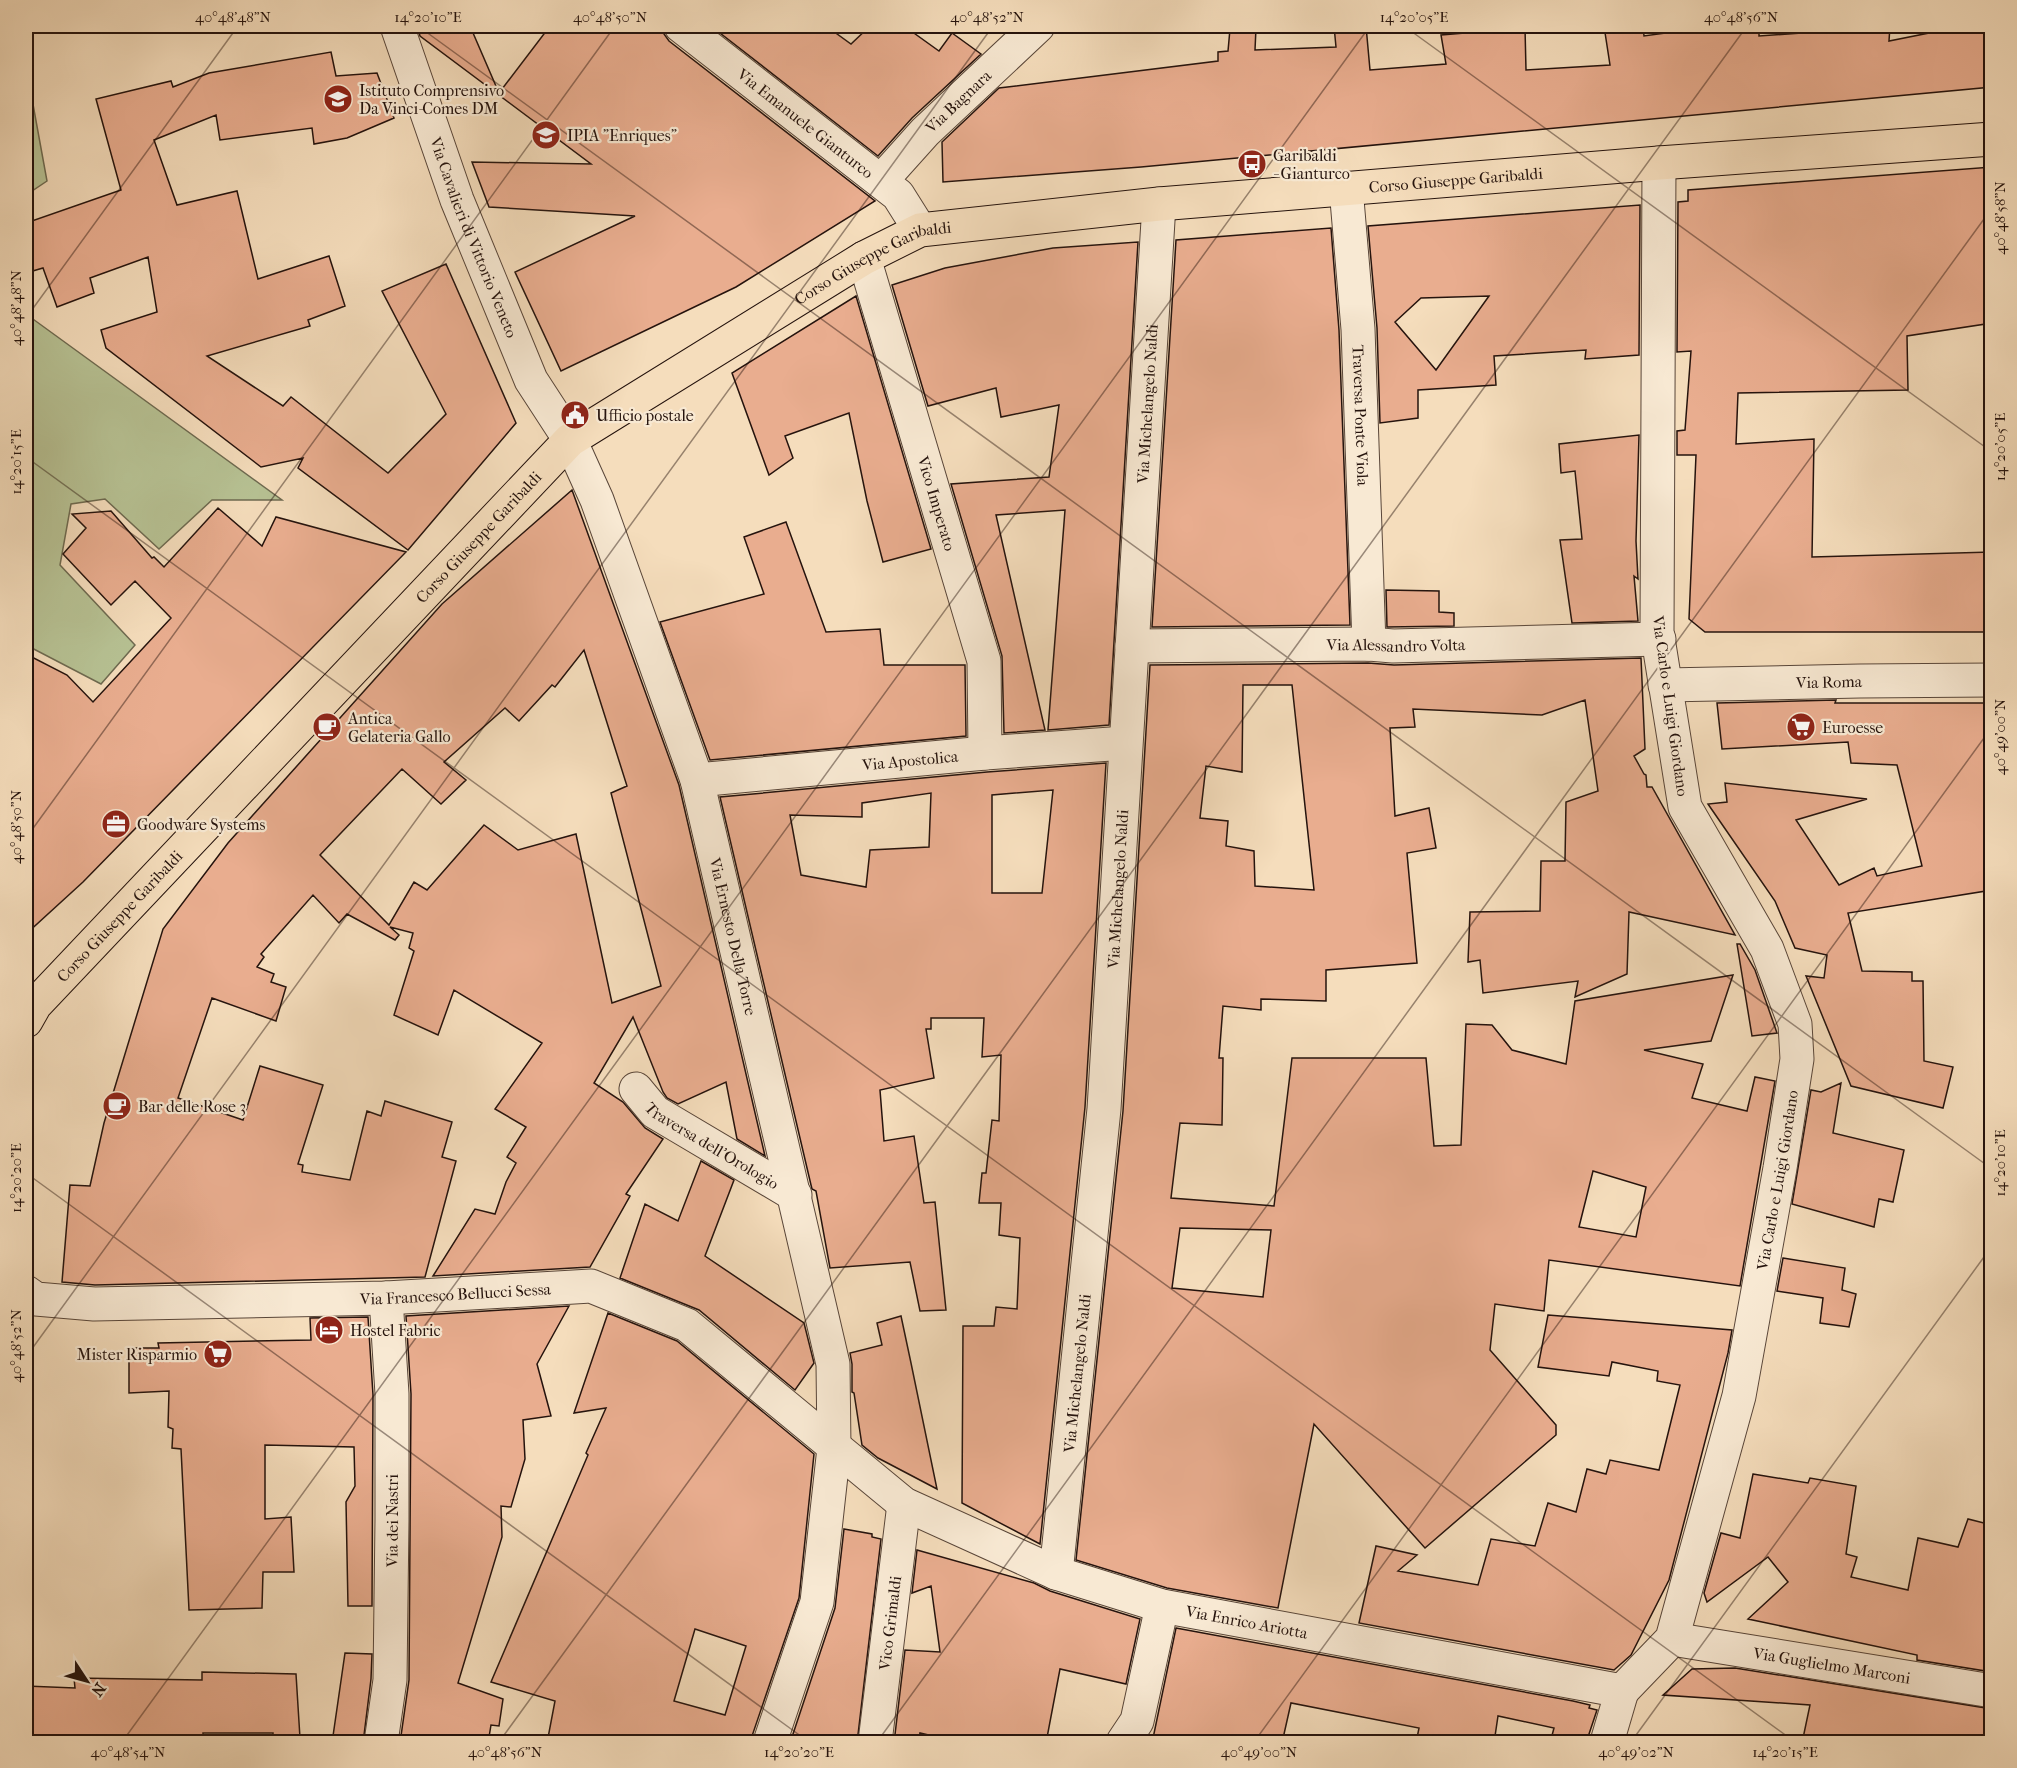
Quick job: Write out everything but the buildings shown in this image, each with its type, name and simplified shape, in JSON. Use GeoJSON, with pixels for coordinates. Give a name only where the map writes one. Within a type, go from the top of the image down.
{"type":"FeatureCollection","features":[{"type":"Feature","properties":{"kind":"main road","name":"Corso Giuseppe Garibaldi"},"geometry":{"type":"LineString","coordinates":[[29,1013],[570,440],[864,258],[920,230],[1160,204],[1346,188],[1992,139]]}},
{"type":"Feature","properties":{"kind":"street","name":"Via Cavalieri di Vittorio Veneto"},"geometry":{"type":"LineString","coordinates":[[397,26],[457,200],[531,380],[570,440]]}},
{"type":"Feature","properties":{"kind":"street","name":"Via Emanuele Gianturco"},"geometry":{"type":"LineString","coordinates":[[681,26],[898,195],[920,230]]}},
{"type":"Feature","properties":{"kind":"street","name":"Via Bagnara"},"geometry":{"type":"LineString","coordinates":[[881,181],[925,132],[1038,26]]}},
{"type":"Feature","properties":{"kind":"street","name":"Via Carlo e Luigi Giordano"},"geometry":{"type":"LineString","coordinates":[[1659,163],[1659,639],[1665,685],[1685,807],[1767,949],[1795,1024],[1797,1059],[1739,1396],[1672,1639]]}},
{"type":"Feature","properties":{"kind":"street","name":"Traversa Ponte Viola"},"geometry":{"type":"LineString","coordinates":[[1346,188],[1358,329],[1369,644]]}},
{"type":"Feature","properties":{"kind":"street","name":"Via Michelangelo Naldi"},"geometry":{"type":"LineString","coordinates":[[1056,1573],[1104,1109],[1160,204]]}},
{"type":"Feature","properties":{"kind":"street","name":"Vico Imperato"},"geometry":{"type":"LineString","coordinates":[[864,258],[984,661],[985,753]]}},
{"type":"Feature","properties":{"kind":"street","name":"Via Ernesto Della Torre"},"geometry":{"type":"LineString","coordinates":[[570,440],[597,500],[697,780],[833,1364],[834,1448],[817,1602],[770,1743]]}},
{"type":"Feature","properties":{"kind":"street","name":"Via Alessandro Volta"},"geometry":{"type":"LineString","coordinates":[[1132,646],[1369,644],[1394,646],[1659,639]]}},
{"type":"Feature","properties":{"kind":"street","name":"Via Roma"},"geometry":{"type":"LineString","coordinates":[[1665,685],[1992,680]]}},
{"type":"Feature","properties":{"kind":"street","name":"Via Apostolica"},"geometry":{"type":"LineString","coordinates":[[697,780],[985,753],[1125,743]]}},
{"type":"Feature","properties":{"kind":"street","name":"Traversa dell'Orologio"},"geometry":{"type":"LineString","coordinates":[[636,1089],[656,1112],[795,1195]]}},
{"type":"Feature","properties":{"kind":"street","name":"Via Francesco Bellucci Sessa"},"geometry":{"type":"LineString","coordinates":[[26,1292],[36,1299],[94,1304],[386,1298],[591,1286],[687,1325],[834,1448]]}},
{"type":"Feature","properties":{"kind":"street","name":"Via dei Nastri"},"geometry":{"type":"LineString","coordinates":[[381,1743],[390,1680],[392,1520],[392,1394],[386,1298]]}},
{"type":"Feature","properties":{"kind":"street","name":"Via Enrico Ariotta"},"geometry":{"type":"LineString","coordinates":[[834,1448],[904,1504],[1056,1573],[1162,1606],[1622,1690]]}},
{"type":"Feature","properties":{"kind":"street","name":"Vico Grimaldi"},"geometry":{"type":"LineString","coordinates":[[875,1743],[904,1504]]}},
{"type":"Feature","properties":{"kind":"street"},"geometry":{"type":"LineString","coordinates":[[1123,1743],[1137,1721],[1162,1606]]}},
{"type":"Feature","properties":{"kind":"street"},"geometry":{"type":"LineString","coordinates":[[1607,1743],[1622,1690],[1672,1639]]}},
{"type":"Feature","properties":{"kind":"street","name":"Via Guglielmo Marconi"},"geometry":{"type":"LineString","coordinates":[[1672,1639],[1992,1691]]}},
{"type":"Feature","properties":{"kind":"green space"},"geometry":{"type":"Polygon","coordinates":[[[26,66],[47,181],[26,195],[26,66]]]}},
{"type":"Feature","properties":{"kind":"green space"},"geometry":{"type":"Polygon","coordinates":[[[26,314],[282,500],[212,500],[159,549],[105,499],[71,504],[60,565],[135,645],[101,684],[26,645],[26,314]]]}},
{"type":"Feature","properties":{"kind":"place","name":"Istituto Comprensivo Da Vinci-Comes DM"},"geometry":{"type":"Point","coordinates":[338,99]}},
{"type":"Feature","properties":{"kind":"place","name":"IPIA \"Enriques\""},"geometry":{"type":"Point","coordinates":[546,135]}},
{"type":"Feature","properties":{"kind":"place","name":"Garibaldi - Gianturco"},"geometry":{"type":"Point","coordinates":[1252,164]}},
{"type":"Feature","properties":{"kind":"place","name":"Ufficio postale"},"geometry":{"type":"Point","coordinates":[575,415]}},
{"type":"Feature","properties":{"kind":"place","name":"Antica Gelateria Gallo"},"geometry":{"type":"Point","coordinates":[327,727]}},
{"type":"Feature","properties":{"kind":"place","name":"Euroesse"},"geometry":{"type":"Point","coordinates":[1801,727]}},
{"type":"Feature","properties":{"kind":"place","name":"Goodware Systems"},"geometry":{"type":"Point","coordinates":[116,824]}},
{"type":"Feature","properties":{"kind":"place","name":"Bar delle Rose 3"},"geometry":{"type":"Point","coordinates":[117,1106]}},
{"type":"Feature","properties":{"kind":"place","name":"Hostel Fabric"},"geometry":{"type":"Point","coordinates":[329,1330]}},
{"type":"Feature","properties":{"kind":"place","name":"Mister Risparmio"},"geometry":{"type":"Point","coordinates":[218,1354]}}]}
